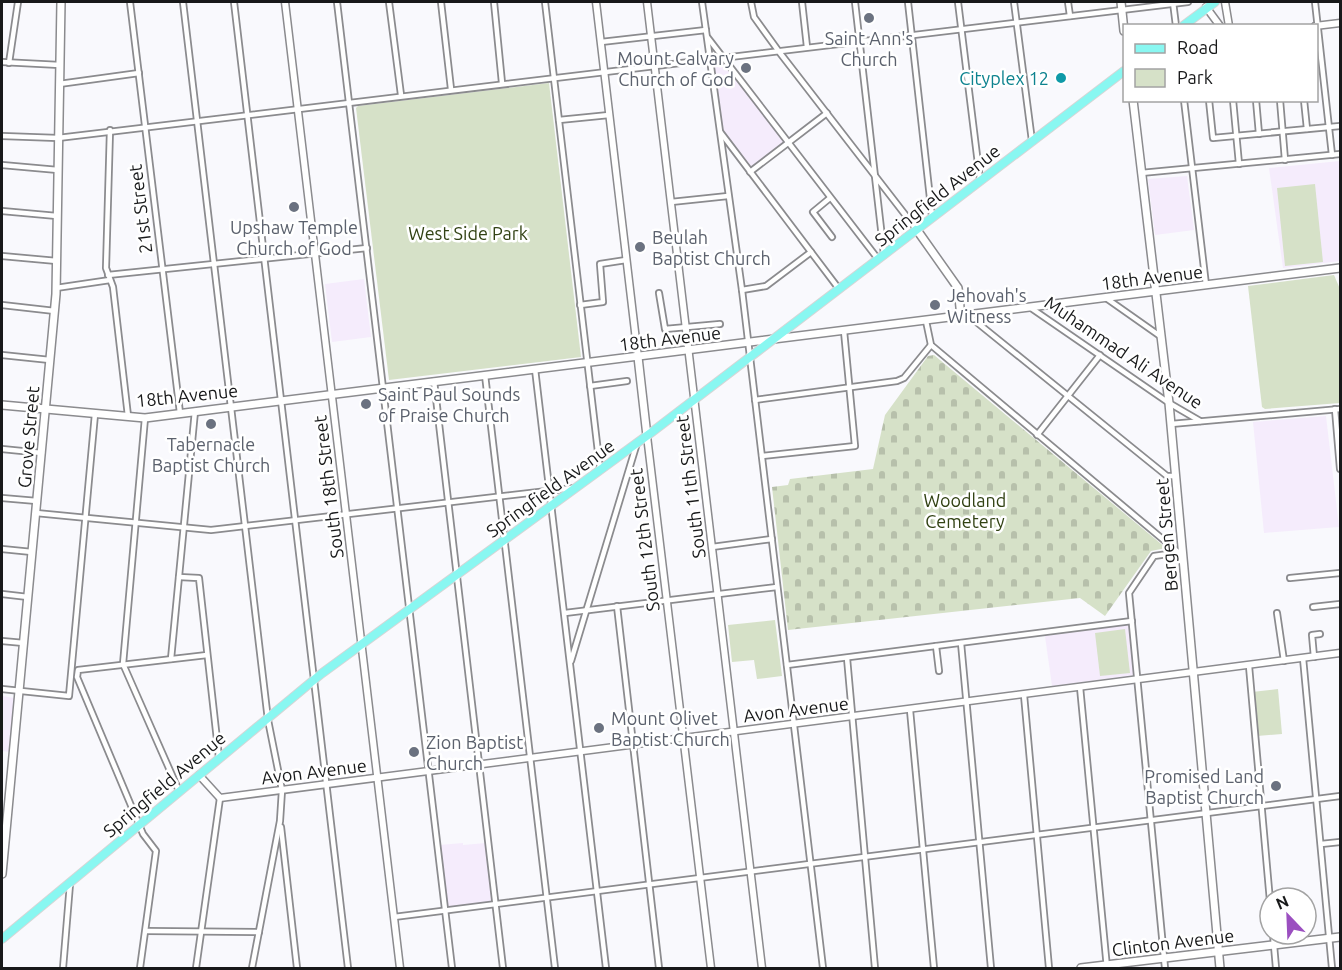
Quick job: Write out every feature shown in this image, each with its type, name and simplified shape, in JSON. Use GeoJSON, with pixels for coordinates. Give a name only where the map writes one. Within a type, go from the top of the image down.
{"type":"FeatureCollection","features":[{"type":"Feature","properties":{"kind":"main road","name":"Grove Street"},"geometry":{"type":"LineString","coordinates":[[2,874],[55,310],[61,2]]}},
{"type":"Feature","properties":{"kind":"main road"},"geometry":{"type":"LineString","coordinates":[[1185,24],[1215,2]]}},
{"type":"Feature","properties":{"kind":"main road"},"geometry":{"type":"LineString","coordinates":[[1121,6],[1124,24]]}},
{"type":"Feature","properties":{"kind":"main road","name":"Springfield Avenue"},"geometry":{"type":"LineString","coordinates":[[2,939],[314,680],[638,443],[1123,73]]}},
{"type":"Feature","properties":{"kind":"main road","name":"Bergen Street"},"geometry":{"type":"LineString","coordinates":[[1133,102],[1169,403],[1180,552],[1220,969]]}},
{"type":"Feature","properties":{"kind":"main road"},"geometry":{"type":"LineString","coordinates":[[917,230],[958,288],[965,317]]}},
{"type":"Feature","properties":{"kind":"main road","name":"18th Avenue"},"geometry":{"type":"LineString","coordinates":[[2,405],[145,418],[965,317],[1341,268]]}},
{"type":"Feature","properties":{"kind":"main road","name":"South 12th Street"},"geometry":{"type":"LineString","coordinates":[[638,357],[647,436]]}},
{"type":"Feature","properties":{"kind":"main road","name":"Clinton Avenue"},"geometry":{"type":"LineString","coordinates":[[1318,939],[1341,937]]}},
{"type":"Feature","properties":{"kind":"main road","name":"Clinton Avenue"},"geometry":{"type":"LineString","coordinates":[[1081,969],[1258,946]]}},
{"type":"Feature","properties":{"kind":"street"},"geometry":{"type":"LineString","coordinates":[[9,63],[18,2]]}},
{"type":"Feature","properties":{"kind":"street","name":"21st Street"},"geometry":{"type":"LineString","coordinates":[[130,2],[180,413]]}},
{"type":"Feature","properties":{"kind":"street"},"geometry":{"type":"LineString","coordinates":[[183,2],[267,718],[282,790],[280,821],[252,969]]}},
{"type":"Feature","properties":{"kind":"street"},"geometry":{"type":"LineString","coordinates":[[234,2],[348,969]]}},
{"type":"Feature","properties":{"kind":"street","name":"South 18th Street"},"geometry":{"type":"LineString","coordinates":[[285,2],[400,969]]}},
{"type":"Feature","properties":{"kind":"street"},"geometry":{"type":"LineString","coordinates":[[337,2],[452,969]]}},
{"type":"Feature","properties":{"kind":"street"},"geometry":{"type":"LineString","coordinates":[[389,2],[401,95]]}},
{"type":"Feature","properties":{"kind":"street"},"geometry":{"type":"LineString","coordinates":[[441,2],[451,89]]}},
{"type":"Feature","properties":{"kind":"street"},"geometry":{"type":"LineString","coordinates":[[494,2],[502,83]]}},
{"type":"Feature","properties":{"kind":"street"},"geometry":{"type":"LineString","coordinates":[[545,2],[600,470]]}},
{"type":"Feature","properties":{"kind":"street","name":"South 12th Street"},"geometry":{"type":"LineString","coordinates":[[596,2],[638,357]]}},
{"type":"Feature","properties":{"kind":"street","name":"South 11th Street"},"geometry":{"type":"LineString","coordinates":[[647,2],[762,969]]}},
{"type":"Feature","properties":{"kind":"street"},"geometry":{"type":"LineString","coordinates":[[702,2],[742,290],[823,969]]}},
{"type":"Feature","properties":{"kind":"street"},"geometry":{"type":"LineString","coordinates":[[751,2],[754,17],[777,50],[917,230]]}},
{"type":"Feature","properties":{"kind":"street"},"geometry":{"type":"LineString","coordinates":[[802,2],[807,47]]}},
{"type":"Feature","properties":{"kind":"street"},"geometry":{"type":"LineString","coordinates":[[855,2],[875,176],[881,257]]}},
{"type":"Feature","properties":{"kind":"street"},"geometry":{"type":"LineString","coordinates":[[908,2],[932,218]]}},
{"type":"Feature","properties":{"kind":"street"},"geometry":{"type":"LineString","coordinates":[[958,2],[980,181]]}},
{"type":"Feature","properties":{"kind":"street"},"geometry":{"type":"LineString","coordinates":[[1014,2],[1032,141]]}},
{"type":"Feature","properties":{"kind":"street"},"geometry":{"type":"LineString","coordinates":[[1068,2],[1070,16]]}},
{"type":"Feature","properties":{"kind":"street"},"geometry":{"type":"LineString","coordinates":[[2,136],[58,138],[553,76],[1070,16],[1121,6],[1188,2]]}},
{"type":"Feature","properties":{"kind":"street"},"geometry":{"type":"LineString","coordinates":[[1225,2],[1229,24]]}},
{"type":"Feature","properties":{"kind":"street"},"geometry":{"type":"LineString","coordinates":[[1315,2],[1316,24]]}},
{"type":"Feature","properties":{"kind":"street"},"geometry":{"type":"LineString","coordinates":[[1173,3],[1176,24]]}},
{"type":"Feature","properties":{"kind":"street"},"geometry":{"type":"LineString","coordinates":[[1206,7],[1219,24]]}},
{"type":"Feature","properties":{"kind":"street"},"geometry":{"type":"LineString","coordinates":[[1318,25],[1341,23]]}},
{"type":"Feature","properties":{"kind":"street"},"geometry":{"type":"LineString","coordinates":[[601,42],[707,33]]}},
{"type":"Feature","properties":{"kind":"street"},"geometry":{"type":"LineString","coordinates":[[707,33],[722,57],[830,198],[881,257]]}},
{"type":"Feature","properties":{"kind":"street"},"geometry":{"type":"LineString","coordinates":[[1318,40],[1332,155]]}},
{"type":"Feature","properties":{"kind":"street"},"geometry":{"type":"LineString","coordinates":[[2,62],[60,65]]}},
{"type":"Feature","properties":{"kind":"street"},"geometry":{"type":"LineString","coordinates":[[59,84],[139,73]]}},
{"type":"Feature","properties":{"kind":"street"},"geometry":{"type":"LineString","coordinates":[[1184,102],[1206,285]]}},
{"type":"Feature","properties":{"kind":"street"},"geometry":{"type":"LineString","coordinates":[[1209,102],[1213,138],[1341,126]]}},
{"type":"Feature","properties":{"kind":"street"},"geometry":{"type":"LineString","coordinates":[[1233,102],[1239,164]]}},
{"type":"Feature","properties":{"kind":"street"},"geometry":{"type":"LineString","coordinates":[[1256,102],[1259,134]]}},
{"type":"Feature","properties":{"kind":"street"},"geometry":{"type":"LineString","coordinates":[[1280,102],[1285,160]]}},
{"type":"Feature","properties":{"kind":"street"},"geometry":{"type":"LineString","coordinates":[[1304,102],[1307,129]]}},
{"type":"Feature","properties":{"kind":"street"},"geometry":{"type":"LineString","coordinates":[[750,172],[826,113]]}},
{"type":"Feature","properties":{"kind":"street"},"geometry":{"type":"LineString","coordinates":[[559,120],[609,115]]}},
{"type":"Feature","properties":{"kind":"street"},"geometry":{"type":"LineString","coordinates":[[110,130],[109,278],[128,417]]}},
{"type":"Feature","properties":{"kind":"street"},"geometry":{"type":"LineString","coordinates":[[720,132],[839,289]]}},
{"type":"Feature","properties":{"kind":"street"},"geometry":{"type":"LineString","coordinates":[[1141,173],[1341,154]]}},
{"type":"Feature","properties":{"kind":"street"},"geometry":{"type":"LineString","coordinates":[[2,165],[58,170]]}},
{"type":"Feature","properties":{"kind":"street"},"geometry":{"type":"LineString","coordinates":[[671,202],[728,196]]}},
{"type":"Feature","properties":{"kind":"street"},"geometry":{"type":"LineString","coordinates":[[830,198],[813,212],[832,237]]}},
{"type":"Feature","properties":{"kind":"street"},"geometry":{"type":"LineString","coordinates":[[2,210],[57,216]]}},
{"type":"Feature","properties":{"kind":"street"},"geometry":{"type":"LineString","coordinates":[[56,288],[163,268],[367,248]]}},
{"type":"Feature","properties":{"kind":"street"},"geometry":{"type":"LineString","coordinates":[[742,290],[766,286],[811,252]]}},
{"type":"Feature","properties":{"kind":"street"},"geometry":{"type":"LineString","coordinates":[[2,256],[57,261]]}},
{"type":"Feature","properties":{"kind":"street"},"geometry":{"type":"LineString","coordinates":[[580,305],[603,302],[600,264],[626,260]]}},
{"type":"Feature","properties":{"kind":"street"},"geometry":{"type":"LineString","coordinates":[[659,293],[663,328],[720,324]]}},
{"type":"Feature","properties":{"kind":"street"},"geometry":{"type":"LineString","coordinates":[[1106,298],[1161,336]]}},
{"type":"Feature","properties":{"kind":"street"},"geometry":{"type":"LineString","coordinates":[[2,305],[55,310]]}},
{"type":"Feature","properties":{"kind":"street","name":"Muhammad Ali Avenue"},"geometry":{"type":"LineString","coordinates":[[1030,308],[1169,403],[1200,421]]}},
{"type":"Feature","properties":{"kind":"street"},"geometry":{"type":"LineString","coordinates":[[965,317],[1069,396],[1167,476],[1176,476]]}},
{"type":"Feature","properties":{"kind":"street"},"geometry":{"type":"LineString","coordinates":[[926,321],[931,345],[1180,552]]}},
{"type":"Feature","properties":{"kind":"street"},"geometry":{"type":"LineString","coordinates":[[762,456],[855,446],[844,331]]}},
{"type":"Feature","properties":{"kind":"street"},"geometry":{"type":"LineString","coordinates":[[755,400],[904,378],[931,345]]}},
{"type":"Feature","properties":{"kind":"street"},"geometry":{"type":"LineString","coordinates":[[2,355],[50,360]]}},
{"type":"Feature","properties":{"kind":"street"},"geometry":{"type":"LineString","coordinates":[[1037,435],[1100,355]]}},
{"type":"Feature","properties":{"kind":"street"},"geometry":{"type":"LineString","coordinates":[[536,369],[606,969]]}},
{"type":"Feature","properties":{"kind":"street"},"geometry":{"type":"LineString","coordinates":[[485,375],[555,969]]}},
{"type":"Feature","properties":{"kind":"street"},"geometry":{"type":"LineString","coordinates":[[434,381],[503,969]]}},
{"type":"Feature","properties":{"kind":"street"},"geometry":{"type":"LineString","coordinates":[[590,386],[627,381]]}},
{"type":"Feature","properties":{"kind":"street"},"geometry":{"type":"LineString","coordinates":[[1338,409],[1341,469]]}},
{"type":"Feature","properties":{"kind":"street","name":"Muhammad Ali Avenue"},"geometry":{"type":"LineString","coordinates":[[1171,424],[1338,409]]}},
{"type":"Feature","properties":{"kind":"street"},"geometry":{"type":"LineString","coordinates":[[171,659],[195,411]]}},
{"type":"Feature","properties":{"kind":"street"},"geometry":{"type":"LineString","coordinates":[[2,689],[69,696],[95,414]]}},
{"type":"Feature","properties":{"kind":"street"},"geometry":{"type":"LineString","coordinates":[[145,418],[123,664],[179,791]]}},
{"type":"Feature","properties":{"kind":"street","name":"South 12th Street"},"geometry":{"type":"LineString","coordinates":[[647,436],[711,969]]}},
{"type":"Feature","properties":{"kind":"street"},"geometry":{"type":"LineString","coordinates":[[571,664],[638,443]]}},
{"type":"Feature","properties":{"kind":"street"},"geometry":{"type":"LineString","coordinates":[[2,449],[42,453]]}},
{"type":"Feature","properties":{"kind":"street"},"geometry":{"type":"LineString","coordinates":[[36,513],[212,530],[397,510],[576,487]]}},
{"type":"Feature","properties":{"kind":"street"},"geometry":{"type":"LineString","coordinates":[[2,498],[37,501]]}},
{"type":"Feature","properties":{"kind":"street"},"geometry":{"type":"LineString","coordinates":[[712,547],[772,539]]}},
{"type":"Feature","properties":{"kind":"street"},"geometry":{"type":"LineString","coordinates":[[2,549],[32,552]]}},
{"type":"Feature","properties":{"kind":"street"},"geometry":{"type":"LineString","coordinates":[[1165,969],[1129,593],[1154,556],[1180,552]]}},
{"type":"Feature","properties":{"kind":"street"},"geometry":{"type":"LineString","coordinates":[[1290,578],[1341,573]]}},
{"type":"Feature","properties":{"kind":"street"},"geometry":{"type":"LineString","coordinates":[[179,577],[199,578],[219,758]]}},
{"type":"Feature","properties":{"kind":"street"},"geometry":{"type":"LineString","coordinates":[[565,613],[777,587]]}},
{"type":"Feature","properties":{"kind":"street"},"geometry":{"type":"LineString","coordinates":[[2,594],[28,597]]}},
{"type":"Feature","properties":{"kind":"street"},"geometry":{"type":"LineString","coordinates":[[1313,607],[1341,604]]}},
{"type":"Feature","properties":{"kind":"street"},"geometry":{"type":"LineString","coordinates":[[617,606],[659,969]]}},
{"type":"Feature","properties":{"kind":"street"},"geometry":{"type":"LineString","coordinates":[[1277,613],[1284,661]]}},
{"type":"Feature","properties":{"kind":"street"},"geometry":{"type":"LineString","coordinates":[[787,665],[1132,621]]}},
{"type":"Feature","properties":{"kind":"street"},"geometry":{"type":"LineString","coordinates":[[1314,657],[1312,635],[1320,634]]}},
{"type":"Feature","properties":{"kind":"street"},"geometry":{"type":"LineString","coordinates":[[2,641],[24,643]]}},
{"type":"Feature","properties":{"kind":"street"},"geometry":{"type":"LineString","coordinates":[[961,643],[991,969]]}},
{"type":"Feature","properties":{"kind":"street"},"geometry":{"type":"LineString","coordinates":[[936,646],[939,671]]}},
{"type":"Feature","properties":{"kind":"street","name":"Avon Avenue"},"geometry":{"type":"LineString","coordinates":[[220,798],[1341,653]]}},
{"type":"Feature","properties":{"kind":"street"},"geometry":{"type":"LineString","coordinates":[[140,969],[147,931],[156,851],[139,824],[77,677],[78,670],[207,655]]}},
{"type":"Feature","properties":{"kind":"street"},"geometry":{"type":"LineString","coordinates":[[847,658],[875,969]]}},
{"type":"Feature","properties":{"kind":"street"},"geometry":{"type":"LineString","coordinates":[[1303,658],[1332,969]]}},
{"type":"Feature","properties":{"kind":"street"},"geometry":{"type":"LineString","coordinates":[[1249,666],[1269,886]]}},
{"type":"Feature","properties":{"kind":"street"},"geometry":{"type":"LineString","coordinates":[[1080,687],[1107,967]]}},
{"type":"Feature","properties":{"kind":"street"},"geometry":{"type":"LineString","coordinates":[[1024,695],[1049,969]]}},
{"type":"Feature","properties":{"kind":"street"},"geometry":{"type":"LineString","coordinates":[[910,710],[934,969]]}},
{"type":"Feature","properties":{"kind":"street"},"geometry":{"type":"LineString","coordinates":[[196,969],[220,798],[199,775]]}},
{"type":"Feature","properties":{"kind":"street"},"geometry":{"type":"LineString","coordinates":[[394,918],[1341,796]]}},
{"type":"Feature","properties":{"kind":"street"},"geometry":{"type":"LineString","coordinates":[[280,821],[297,969]]}},
{"type":"Feature","properties":{"kind":"street"},"geometry":{"type":"LineString","coordinates":[[1321,844],[1341,842]]}},
{"type":"Feature","properties":{"kind":"street"},"geometry":{"type":"LineString","coordinates":[[63,969],[70,881]]}},
{"type":"Feature","properties":{"kind":"street"},"geometry":{"type":"LineString","coordinates":[[147,931],[259,932]]}},
{"type":"Feature","properties":{"kind":"street"},"geometry":{"type":"LineString","coordinates":[[1273,946],[1276,969]]}},
{"type":"Feature","properties":{"kind":"shaded area"},"geometry":{"type":"Polygon","coordinates":[[[721,57],[787,143],[750,171],[720,131],[711,58],[721,57]]]}},
{"type":"Feature","properties":{"kind":"shaded area"},"geometry":{"type":"Polygon","coordinates":[[[1340,161],[1340,261],[1283,268],[1269,168],[1340,161]]]}},
{"type":"Feature","properties":{"kind":"shaded area"},"geometry":{"type":"Polygon","coordinates":[[[1187,176],[1194,230],[1155,235],[1148,179],[1187,176]]]}},
{"type":"Feature","properties":{"kind":"shaded area"},"geometry":{"type":"Polygon","coordinates":[[[364,279],[371,337],[332,342],[325,284],[364,279]]]}},
{"type":"Feature","properties":{"kind":"shaded area"},"geometry":{"type":"Polygon","coordinates":[[[1326,416],[1339,527],[1264,533],[1253,422],[1326,416]]]}},
{"type":"Feature","properties":{"kind":"shaded area"},"geometry":{"type":"Polygon","coordinates":[[[1129,625],[1134,675],[1052,686],[1045,636],[1129,625]]]}},
{"type":"Feature","properties":{"kind":"shaded area"},"geometry":{"type":"Polygon","coordinates":[[[2,696],[14,698],[10,752],[2,751],[2,696]]]}},
{"type":"Feature","properties":{"kind":"shaded area"},"geometry":{"type":"Polygon","coordinates":[[[463,843],[463,845],[486,843],[494,903],[446,910],[439,845],[463,843]]]}},
{"type":"Feature","properties":{"kind":"green space","name":"West Side Park"},"geometry":{"type":"Polygon","coordinates":[[[549,83],[581,357],[389,380],[356,108],[549,83]]]}},
{"type":"Feature","properties":{"kind":"green space"},"geometry":{"type":"Polygon","coordinates":[[[1315,184],[1323,262],[1285,266],[1277,188],[1315,184]]]}},
{"type":"Feature","properties":{"kind":"green space"},"geometry":{"type":"Polygon","coordinates":[[[1334,275],[1340,289],[1340,403],[1265,409],[1262,407],[1248,286],[1334,275]]]}},
{"type":"Feature","properties":{"kind":"green space","name":"Woodland Cemetery"},"geometry":{"type":"Polygon","coordinates":[[[934,355],[1166,548],[1151,551],[1105,616],[1080,598],[788,630],[772,487],[788,485],[790,479],[873,469],[885,415],[928,356],[934,355]]]}},
{"type":"Feature","properties":{"kind":"green space"},"geometry":{"type":"Polygon","coordinates":[[[775,620],[782,676],[757,679],[754,660],[732,662],[728,625],[775,620]]]}},
{"type":"Feature","properties":{"kind":"green space"},"geometry":{"type":"Polygon","coordinates":[[[1125,629],[1130,673],[1100,676],[1095,633],[1125,629]]]}},
{"type":"Feature","properties":{"kind":"green space"},"geometry":{"type":"Polygon","coordinates":[[[1278,689],[1282,734],[1257,736],[1252,692],[1278,689]]]}},
{"type":"Feature","properties":{"kind":"place","name":"Saint Ann's Church"},"geometry":{"type":"Point","coordinates":[869,18]}},
{"type":"Feature","properties":{"kind":"place","name":"Mount Calvary Church of God"},"geometry":{"type":"Point","coordinates":[746,68]}},
{"type":"Feature","properties":{"kind":"place","name":"Cityplex 12"},"geometry":{"type":"Point","coordinates":[1061,78]}},
{"type":"Feature","properties":{"kind":"place","name":"Upshaw Temple Church of God"},"geometry":{"type":"Point","coordinates":[294,207]}},
{"type":"Feature","properties":{"kind":"place","name":"Beulah Baptist Church"},"geometry":{"type":"Point","coordinates":[640,247]}},
{"type":"Feature","properties":{"kind":"place","name":"Jehovah's Witness"},"geometry":{"type":"Point","coordinates":[935,305]}},
{"type":"Feature","properties":{"kind":"place","name":"Saint Paul Sounds of Praise Church"},"geometry":{"type":"Point","coordinates":[366,404]}},
{"type":"Feature","properties":{"kind":"place","name":"Tabernacle Baptist Church"},"geometry":{"type":"Point","coordinates":[211,424]}},
{"type":"Feature","properties":{"kind":"place","name":"Mount Olivet Baptist Church"},"geometry":{"type":"Point","coordinates":[599,728]}},
{"type":"Feature","properties":{"kind":"place","name":"Zion Baptist Church"},"geometry":{"type":"Point","coordinates":[414,752]}},
{"type":"Feature","properties":{"kind":"place","name":"Promised Land Baptist Church"},"geometry":{"type":"Point","coordinates":[1276,786]}}]}
